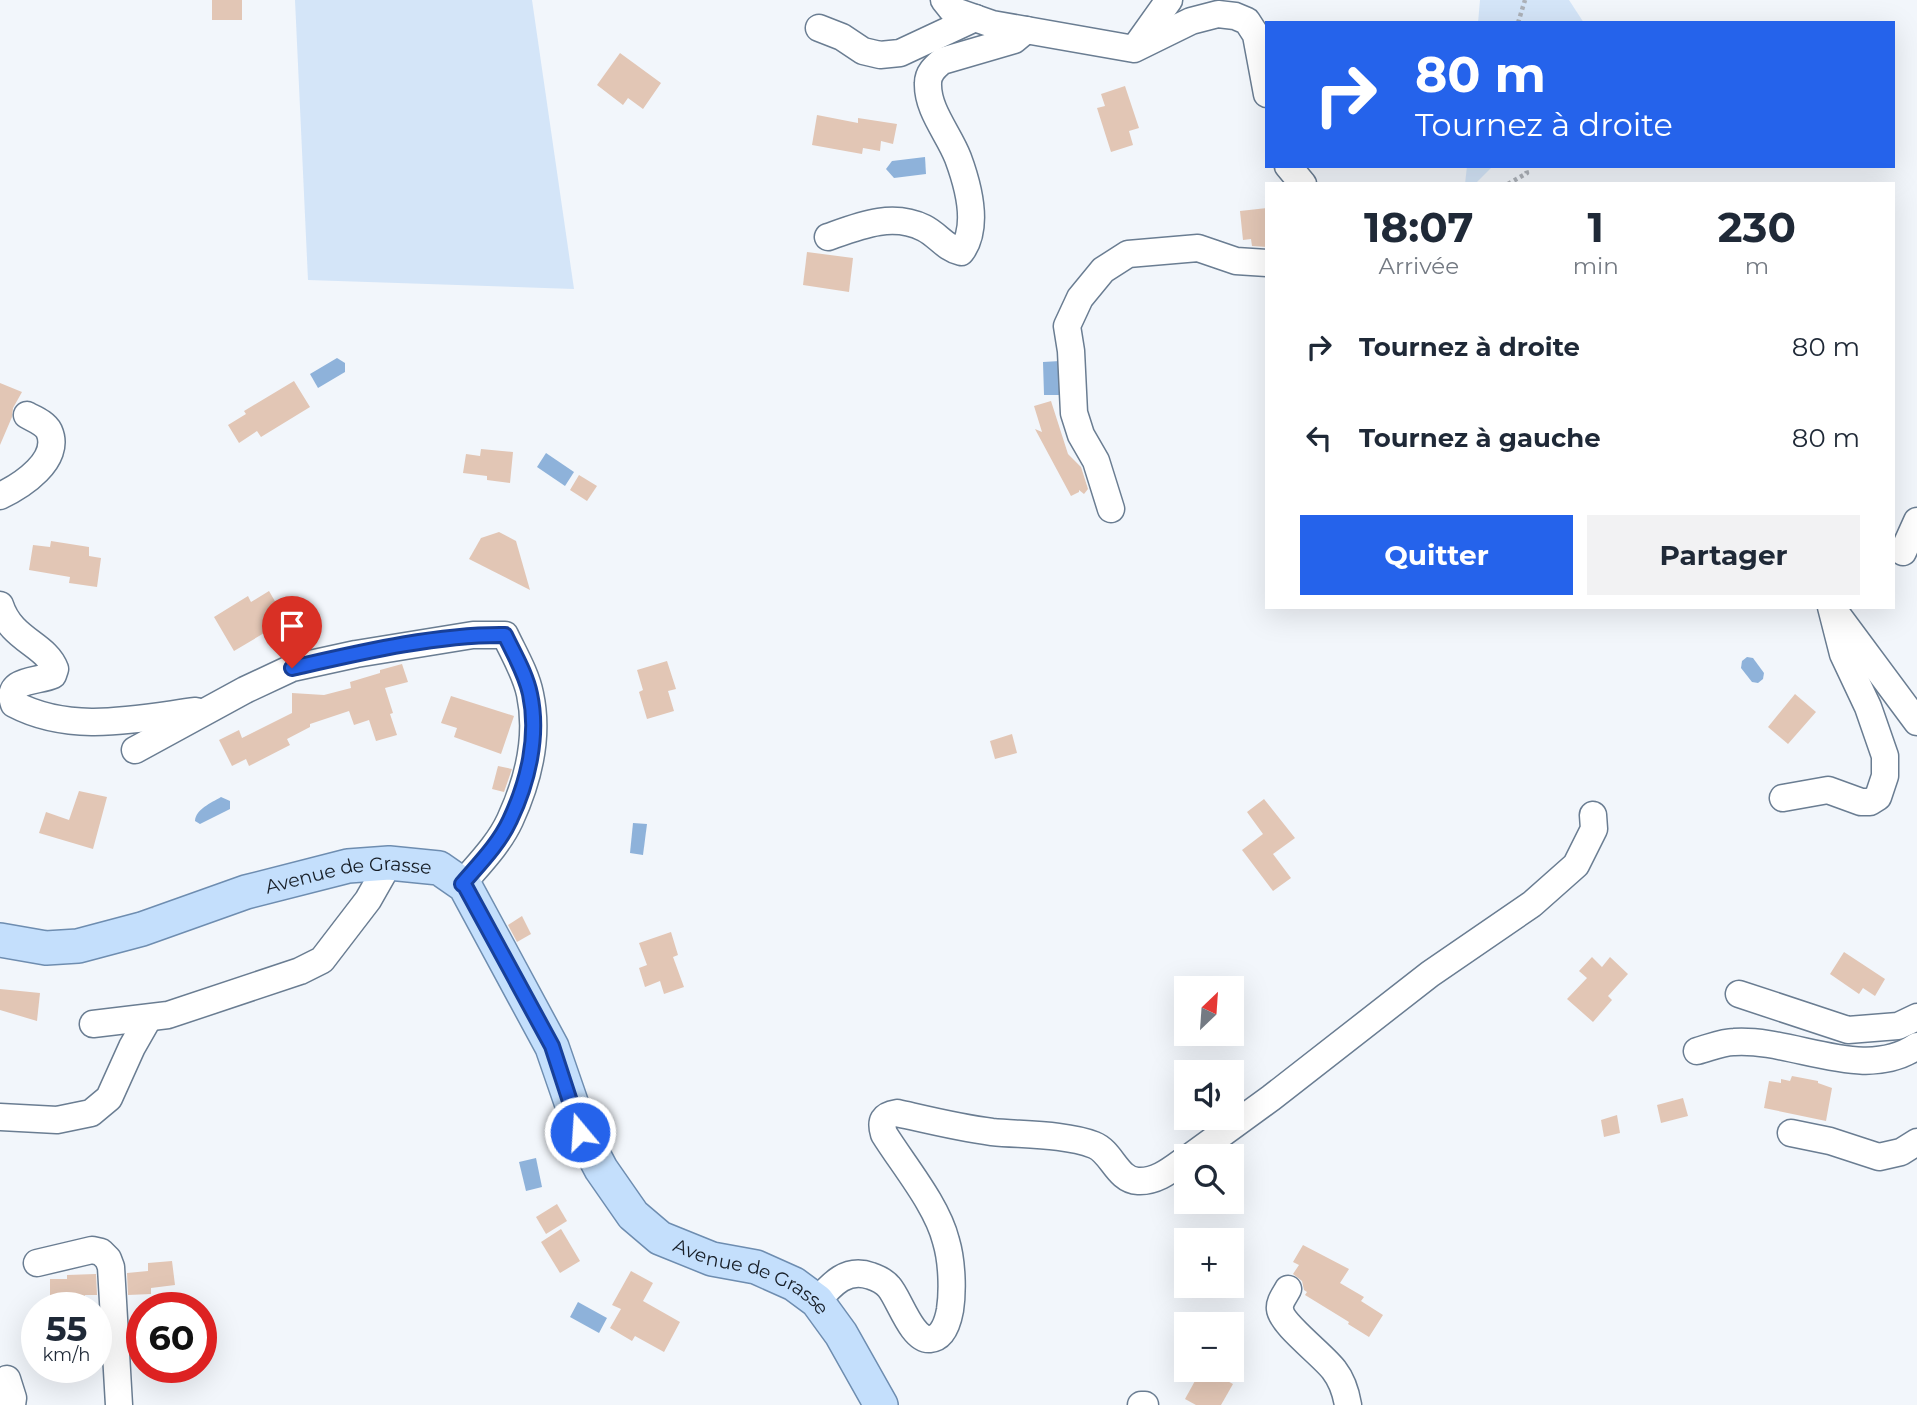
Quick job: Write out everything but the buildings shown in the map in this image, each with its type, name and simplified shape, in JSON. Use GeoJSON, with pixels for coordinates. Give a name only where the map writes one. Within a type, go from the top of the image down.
{"type":"FeatureCollection","features":[{"type":"Feature","properties":{"kind":"main road","name":"Avenue de Grasse"},"geometry":{"type":"LineString","coordinates":[[0,940],[46,948],[78,946],[142,929],[246,891],[348,866],[389,863],[439,868],[465,886],[526,994],[552,1046],[580,1132],[601,1170],[633,1215],[660,1238],[712,1259],[757,1267],[794,1284],[817,1301],[841,1334],[881,1405]]}},
{"type":"Feature","properties":{"kind":"street"},"geometry":{"type":"LineString","coordinates":[[944,0],[952,10],[992,24],[1134,49],[1191,21],[1218,14],[1235,16],[1247,21],[1256,35],[1265,83]]}},
{"type":"Feature","properties":{"kind":"street"},"geometry":{"type":"LineString","coordinates":[[1134,49],[1169,0]]}},
{"type":"Feature","properties":{"kind":"street"},"geometry":{"type":"LineString","coordinates":[[820,28],[842,37],[863,51],[880,55],[900,53],[975,18]]}},
{"type":"Feature","properties":{"kind":"street"},"geometry":{"type":"LineString","coordinates":[[828,237],[860,226],[889,220],[899,221],[927,229],[950,250],[961,252],[971,230],[968,198],[958,157],[930,99],[928,80],[933,69],[942,61],[1014,40],[1026,30]]}},
{"type":"Feature","properties":{"kind":"street"},"geometry":{"type":"LineString","coordinates":[[1290,168],[1301,182]]}},
{"type":"Feature","properties":{"kind":"street"},"geometry":{"type":"LineString","coordinates":[[1111,509],[1096,461],[1080,435],[1074,413],[1067,326],[1080,298],[1103,270],[1128,254],[1198,248],[1236,261],[1265,263]]}},
{"type":"Feature","properties":{"kind":"street"},"geometry":{"type":"LineString","coordinates":[[0,496],[36,472],[47,459],[51,444],[49,432],[43,424],[27,415]]}},
{"type":"Feature","properties":{"kind":"street"},"geometry":{"type":"LineString","coordinates":[[1905,553],[1917,521]]}},
{"type":"Feature","properties":{"kind":"street"},"geometry":{"type":"LineString","coordinates":[[0,605],[4,617],[14,631],[41,652],[53,664],[55,670],[53,675],[45,679],[21,683],[14,687],[11,696],[14,704],[32,713],[71,722],[88,722],[119,721],[208,709]]}},
{"type":"Feature","properties":{"kind":"street"},"geometry":{"type":"LineString","coordinates":[[1832,609],[1917,722]]}},
{"type":"Feature","properties":{"kind":"street"},"geometry":{"type":"LineString","coordinates":[[1783,798],[1828,790],[1861,802],[1870,802],[1878,797],[1885,776],[1885,756],[1868,707],[1843,654],[1832,609]]}},
{"type":"Feature","properties":{"kind":"street"},"geometry":{"type":"LineString","coordinates":[[135,750],[208,709],[292,668],[356,654],[473,635],[505,635],[530,692],[534,722],[529,762],[510,821],[490,851],[462,884]]}},
{"type":"Feature","properties":{"kind":"street"},"geometry":{"type":"LineString","coordinates":[[1208,1144],[1430,974],[1532,904],[1576,865],[1594,829],[1593,815]]}},
{"type":"Feature","properties":{"kind":"street"},"geometry":{"type":"LineString","coordinates":[[93,1024],[168,1015],[300,971],[322,960],[368,900],[389,863]]}},
{"type":"Feature","properties":{"kind":"street"},"geometry":{"type":"LineString","coordinates":[[1738,994],[1848,1030],[1898,1026],[1917,1017]]}},
{"type":"Feature","properties":{"kind":"street"},"geometry":{"type":"LineString","coordinates":[[0,1117],[57,1120],[91,1113],[109,1098],[148,1018]]}},
{"type":"Feature","properties":{"kind":"street"},"geometry":{"type":"LineString","coordinates":[[1697,1051],[1732,1041],[1770,1044],[1868,1062],[1885,1061],[1908,1053],[1917,1046]]}},
{"type":"Feature","properties":{"kind":"street"},"geometry":{"type":"LineString","coordinates":[[817,1301],[842,1277],[855,1272],[867,1274],[889,1287],[914,1330],[922,1338],[931,1339],[938,1336],[946,1327],[951,1303],[946,1241],[930,1206],[884,1134],[881,1125],[883,1119],[889,1115],[897,1113],[988,1131],[1081,1141],[1097,1146],[1125,1177],[1136,1181],[1151,1180],[1174,1166]]}},
{"type":"Feature","properties":{"kind":"street"},"geometry":{"type":"LineString","coordinates":[[1791,1133],[1830,1141],[1879,1157],[1901,1152],[1917,1142]]}},
{"type":"Feature","properties":{"kind":"street"},"geometry":{"type":"LineString","coordinates":[[37,1263],[92,1250],[101,1252],[108,1259],[114,1298],[119,1405]]}},
{"type":"Feature","properties":{"kind":"street"},"geometry":{"type":"LineString","coordinates":[[1288,1289],[1280,1310],[1285,1321],[1334,1370],[1343,1386],[1348,1405]]}},
{"type":"Feature","properties":{"kind":"street"},"geometry":{"type":"LineString","coordinates":[[7,1379],[13,1398],[12,1405]]}},
{"type":"Feature","properties":{"kind":"path"},"geometry":{"type":"LineString","coordinates":[[1519,21],[1525,0]]}},
{"type":"Feature","properties":{"kind":"path"},"geometry":{"type":"LineString","coordinates":[[1511,182],[1527,173],[1526,168]]}},
{"type":"Feature","properties":{"kind":"shaded area"},"geometry":{"type":"Polygon","coordinates":[[[295,0],[532,0],[574,289],[308,280],[295,0]]]}},
{"type":"Feature","properties":{"kind":"shaded area"},"geometry":{"type":"Polygon","coordinates":[[[1480,0],[1569,0],[1583,21],[1478,21],[1480,0]]]}},
{"type":"Feature","properties":{"kind":"shaded area"},"geometry":{"type":"Polygon","coordinates":[[[1467,168],[1491,168],[1477,182],[1465,182],[1467,168]]]}},
{"type":"Feature","properties":{"kind":"water"},"geometry":{"type":"Polygon","coordinates":[[[925,157],[926,174],[894,178],[886,169],[892,161],[925,157]]]}},
{"type":"Feature","properties":{"kind":"water"},"geometry":{"type":"Polygon","coordinates":[[[337,358],[345,363],[345,372],[318,388],[310,374],[337,358]]]}},
{"type":"Feature","properties":{"kind":"water"},"geometry":{"type":"Polygon","coordinates":[[[1060,361],[1061,395],[1044,395],[1043,362],[1060,361]]]}},
{"type":"Feature","properties":{"kind":"water"},"geometry":{"type":"Polygon","coordinates":[[[546,453],[574,472],[565,486],[537,467],[546,453]]]}},
{"type":"Feature","properties":{"kind":"water"},"geometry":{"type":"Polygon","coordinates":[[[1747,657],[1753,658],[1764,673],[1763,679],[1758,683],[1752,682],[1741,668],[1742,661],[1747,657]]]}},
{"type":"Feature","properties":{"kind":"water"},"geometry":{"type":"Polygon","coordinates":[[[221,797],[230,801],[230,809],[200,824],[195,821],[201,810],[221,797]]]}},
{"type":"Feature","properties":{"kind":"water"},"geometry":{"type":"Polygon","coordinates":[[[633,823],[647,824],[643,855],[630,853],[633,823]]]}},
{"type":"Feature","properties":{"kind":"water"},"geometry":{"type":"Polygon","coordinates":[[[536,1158],[542,1187],[526,1191],[519,1162],[536,1158]]]}},
{"type":"Feature","properties":{"kind":"water"},"geometry":{"type":"Polygon","coordinates":[[[578,1302],[607,1318],[599,1333],[570,1317],[578,1302]]]}},
{"type":"Feature","properties":{"kind":"route"},"geometry":{"type":"LineString","coordinates":[[292,668],[356,654],[473,635],[505,635],[530,692],[534,722],[529,762],[510,821],[490,851],[462,884],[526,994],[552,1046],[580,1132]]}}]}
